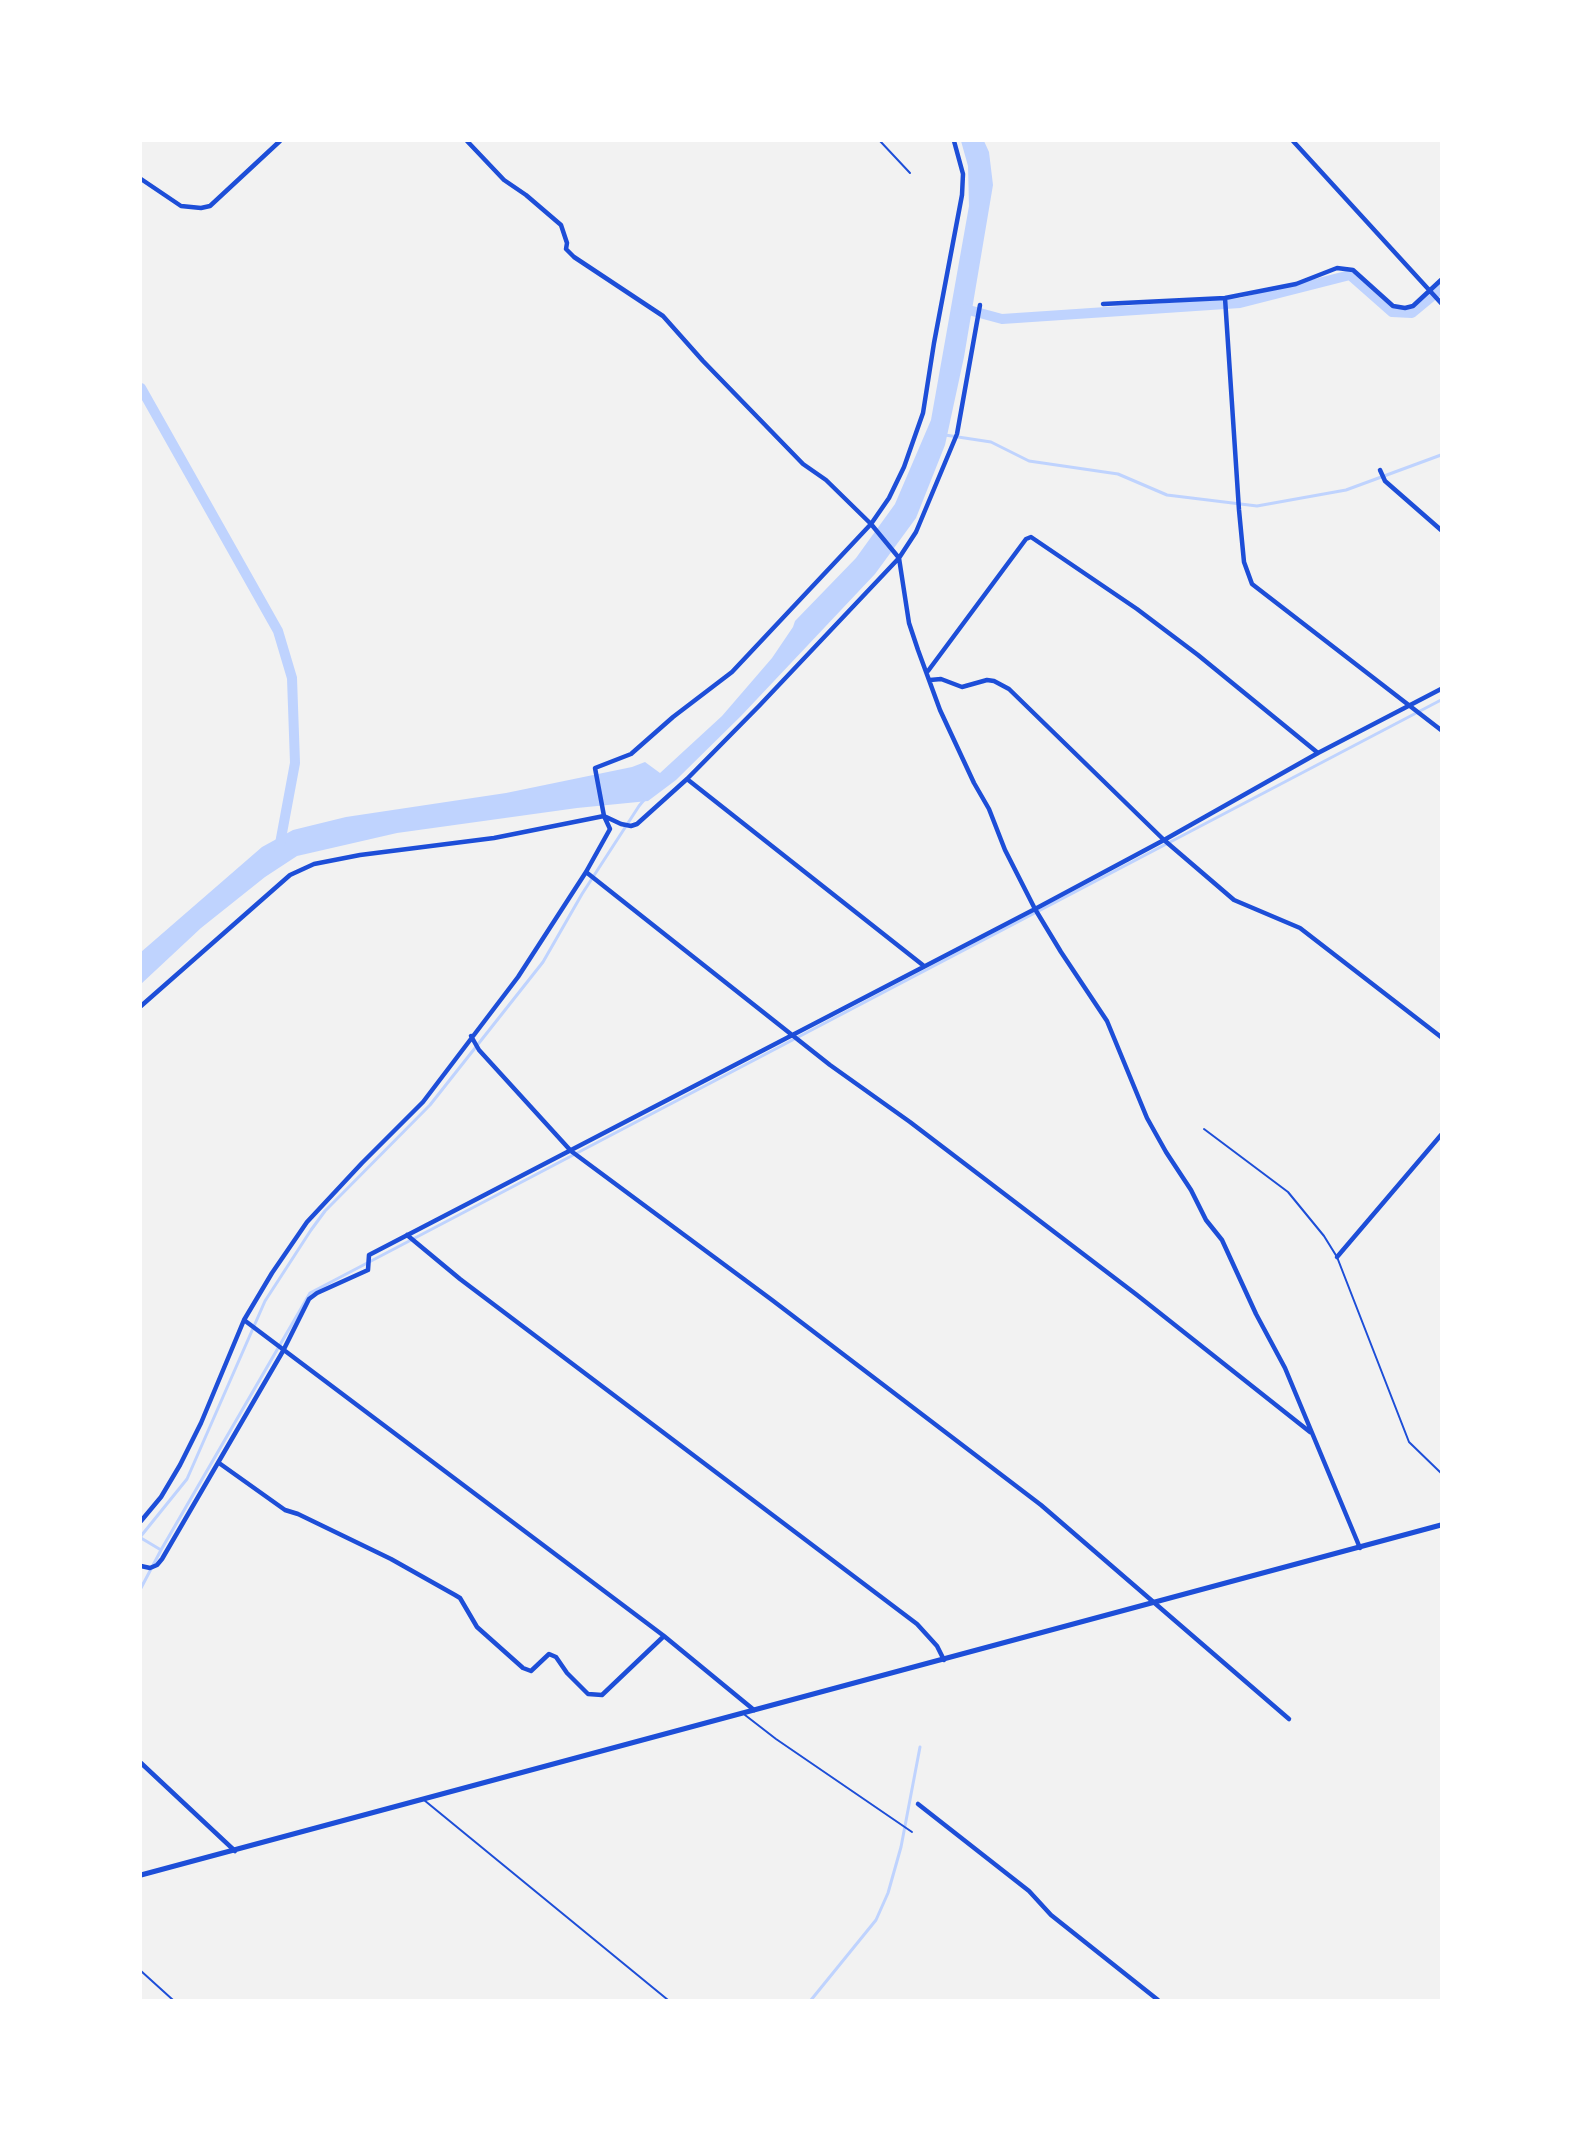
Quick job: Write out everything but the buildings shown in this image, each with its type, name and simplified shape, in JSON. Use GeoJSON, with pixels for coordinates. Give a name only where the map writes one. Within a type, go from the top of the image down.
{"type":"FeatureCollection","features":[{"type":"Feature","properties":{"kind":"street"},"geometry":{"type":"LineString","coordinates":[[141,179],[181,206],[201,208],[210,206],[280,141]]}},
{"type":"Feature","properties":{"kind":"street"},"geometry":{"type":"LineString","coordinates":[[467,141],[504,180],[526,195],[561,225],[567,243],[566,249],[574,257],[663,316],[703,361],[803,464],[826,480],[871,524],[899,558],[909,622],[940,710],[969,773],[989,809],[1005,850],[1035,909],[1107,1021],[1147,1118],[1191,1190],[1206,1220],[1222,1240],[1256,1314],[1285,1368],[1360,1548]]}},
{"type":"Feature","properties":{"kind":"street"},"geometry":{"type":"LineString","coordinates":[[141,1521],[161,1497],[180,1465],[201,1423],[244,1320],[272,1273],[307,1222],[423,1102],[518,977],[588,874],[610,830],[604,816],[595,768],[631,754],[673,717],[732,672],[871,524],[889,498],[904,467],[923,412],[962,195],[963,174],[954,141]]}},
{"type":"Feature","properties":{"kind":"street"},"geometry":{"type":"LineString","coordinates":[[1293,141],[1441,303]]}},
{"type":"Feature","properties":{"kind":"street"},"geometry":{"type":"LineString","coordinates":[[1103,304],[1226,298],[1296,284],[1337,268],[1350,269],[1359,274],[1393,306],[1399,307],[1413,306],[1441,280]]}},
{"type":"Feature","properties":{"kind":"street"},"geometry":{"type":"LineString","coordinates":[[1226,298],[1238,500],[1244,562],[1252,584],[1441,730]]}},
{"type":"Feature","properties":{"kind":"street"},"geometry":{"type":"LineString","coordinates":[[141,1006],[290,876],[314,864],[360,855],[494,838],[604,816],[621,824],[631,826],[636,824],[687,779],[899,558],[916,532],[957,434],[980,305]]}},
{"type":"Feature","properties":{"kind":"street"},"geometry":{"type":"LineString","coordinates":[[1380,470],[1385,482],[1441,530]]}},
{"type":"Feature","properties":{"kind":"street"},"geometry":{"type":"LineString","coordinates":[[928,671],[1026,539],[1031,537],[1146,616],[1318,753]]}},
{"type":"Feature","properties":{"kind":"street"},"geometry":{"type":"LineString","coordinates":[[930,680],[941,679],[962,687],[987,680],[1009,689],[1164,840],[1234,900],[1300,928],[1441,1037]]}},
{"type":"Feature","properties":{"kind":"street"},"geometry":{"type":"LineString","coordinates":[[141,1566],[150,1568],[162,1559],[283,1351],[309,1299],[317,1293],[368,1270],[369,1255],[1035,909],[1164,840],[1318,753],[1441,689]]}},
{"type":"Feature","properties":{"kind":"street"},"geometry":{"type":"LineString","coordinates":[[687,779],[924,966]]}},
{"type":"Feature","properties":{"kind":"street"},"geometry":{"type":"LineString","coordinates":[[588,874],[791,1035],[919,1129],[1312,1433]]}},
{"type":"Feature","properties":{"kind":"street"},"geometry":{"type":"LineString","coordinates":[[471,1036],[479,1050],[571,1151],[772,1300],[1032,1499],[1289,1719]]}},
{"type":"Feature","properties":{"kind":"street"},"geometry":{"type":"LineString","coordinates":[[1337,1257],[1441,1135]]}},
{"type":"Feature","properties":{"kind":"street"},"geometry":{"type":"LineString","coordinates":[[407,1235],[460,1280],[916,1624],[937,1646],[944,1660]]}},
{"type":"Feature","properties":{"kind":"street"},"geometry":{"type":"LineString","coordinates":[[244,1320],[664,1636],[754,1710]]}},
{"type":"Feature","properties":{"kind":"street"},"geometry":{"type":"LineString","coordinates":[[219,1463],[285,1510],[381,1554],[460,1598],[477,1627],[524,1668],[531,1671],[549,1654],[556,1657],[567,1673],[588,1694],[602,1695],[664,1636]]}},
{"type":"Feature","properties":{"kind":"street"},"geometry":{"type":"LineString","coordinates":[[141,1875],[1441,1526]]}},
{"type":"Feature","properties":{"kind":"street"},"geometry":{"type":"LineString","coordinates":[[141,1763],[235,1851]]}},
{"type":"Feature","properties":{"kind":"street"},"geometry":{"type":"LineString","coordinates":[[918,1804],[1029,1891],[1051,1915],[1158,2000]]}},
{"type":"Feature","properties":{"kind":"lane"},"geometry":{"type":"LineString","coordinates":[[880,141],[910,173]]}},
{"type":"Feature","properties":{"kind":"lane"},"geometry":{"type":"LineString","coordinates":[[1204,1129],[1288,1192],[1324,1236],[1337,1257],[1409,1442],[1441,1473]]}},
{"type":"Feature","properties":{"kind":"lane"},"geometry":{"type":"LineString","coordinates":[[743,1713],[912,1832]]}},
{"type":"Feature","properties":{"kind":"lane"},"geometry":{"type":"LineString","coordinates":[[421,1798],[668,2000]]}},
{"type":"Feature","properties":{"kind":"lane"},"geometry":{"type":"LineString","coordinates":[[141,1971],[173,2000]]}},
{"type":"Feature","properties":{"kind":"water"},"geometry":{"type":"Polygon","coordinates":[[[961,141],[984,141],[989,152],[993,185],[964,357],[945,445],[916,518],[875,574],[741,716],[676,780],[648,801],[577,808],[397,833],[297,856],[265,877],[201,928],[141,984],[141,952],[262,847],[293,830],[346,817],[506,793],[632,767],[645,762],[660,773],[722,716],[772,658],[795,621],[856,558],[895,504],[931,420],[969,206],[968,166],[961,141]]]}},
{"type":"Feature","properties":{"kind":"waterway"},"geometry":{"type":"LineString","coordinates":[[965,309],[1002,319],[1240,303],[1350,275],[1392,312],[1412,313],[1441,289]]}},
{"type":"Feature","properties":{"kind":"waterway"},"geometry":{"type":"LineString","coordinates":[[141,388],[278,631],[292,678],[295,763],[279,849]]}},
{"type":"Feature","properties":{"kind":"waterway"},"geometry":{"type":"LineString","coordinates":[[945,435],[991,442],[1029,461],[1118,474],[1167,495],[1257,506],[1346,490],[1441,455]]}},
{"type":"Feature","properties":{"kind":"waterway"},"geometry":{"type":"LineString","coordinates":[[141,1538],[161,1550],[310,1293],[1441,700]]}},
{"type":"Feature","properties":{"kind":"waterway"},"geometry":{"type":"LineString","coordinates":[[141,1536],[187,1479],[265,1301],[311,1230],[325,1211],[430,1105],[543,962],[582,894],[644,800]]}},
{"type":"Feature","properties":{"kind":"waterway"},"geometry":{"type":"LineString","coordinates":[[141,1588],[161,1550]]}},
{"type":"Feature","properties":{"kind":"waterway"},"geometry":{"type":"LineString","coordinates":[[811,2000],[876,1920],[888,1893],[901,1847],[920,1747]]}}]}
